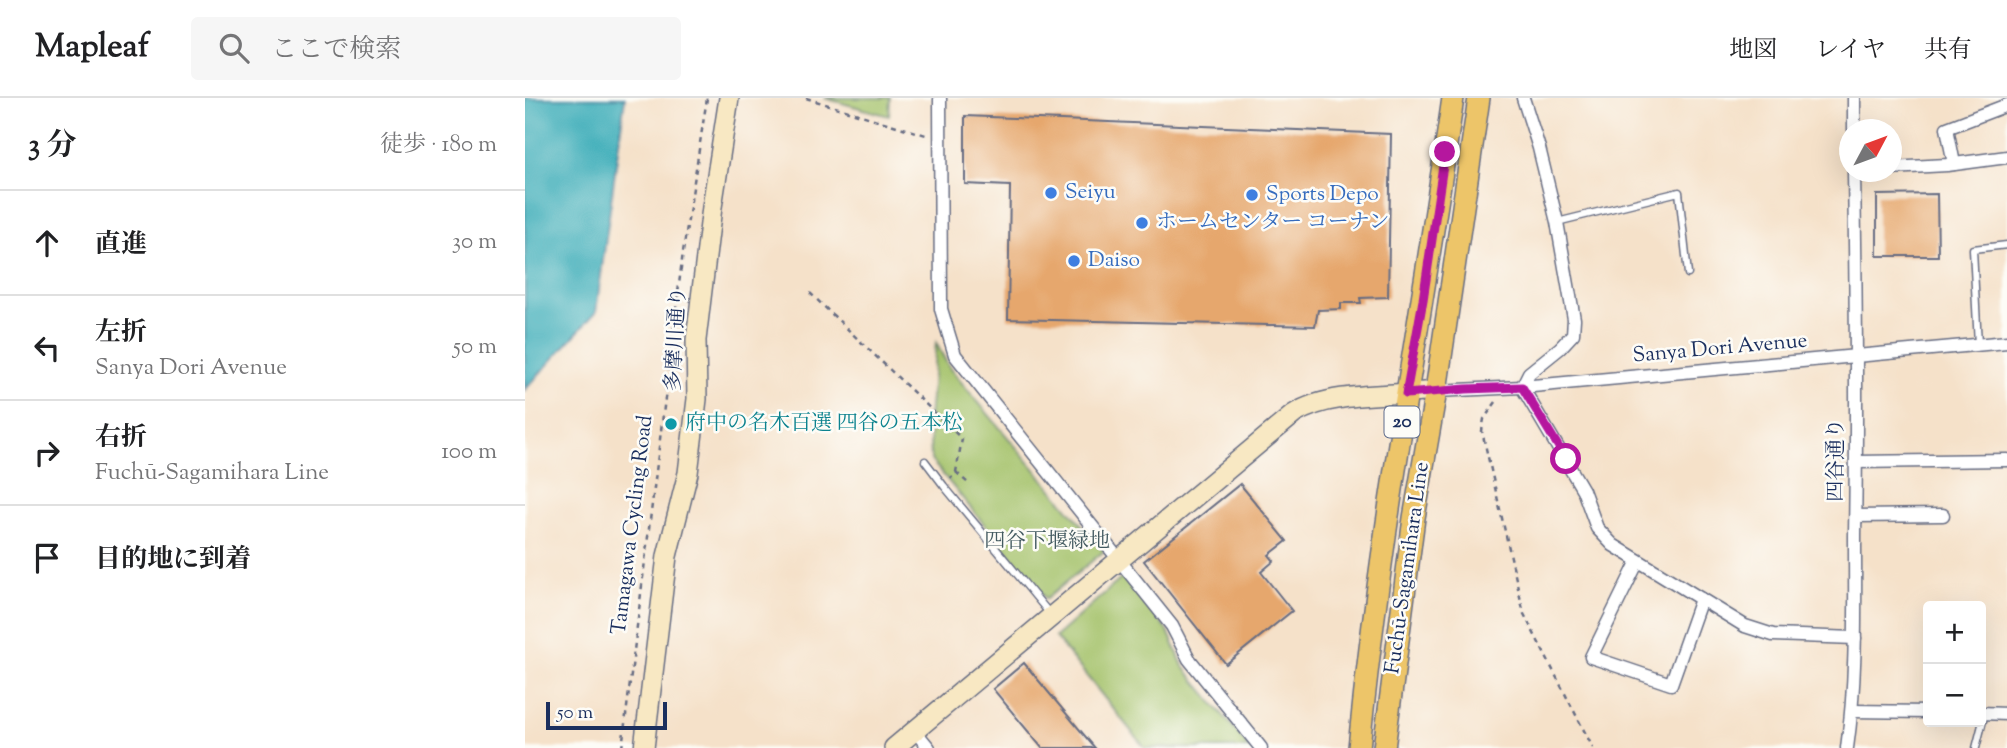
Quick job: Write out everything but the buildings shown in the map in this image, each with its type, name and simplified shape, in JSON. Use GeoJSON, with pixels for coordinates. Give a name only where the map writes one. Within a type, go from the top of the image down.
{"type":"FeatureCollection","features":[{"type":"Feature","properties":{"kind":"main road","name":"Fuchū-Sagamihara Line"},"geometry":{"type":"LineString","coordinates":[[1359,748],[1406,394],[1453,98]]}},
{"type":"Feature","properties":{"kind":"main road","name":"Fuchū-Sagamihara Line"},"geometry":{"type":"LineString","coordinates":[[1384,748],[1412,531],[1436,391],[1479,98]]}},
{"type":"Feature","properties":{"kind":"street","name":"多摩川通り"},"geometry":{"type":"LineString","coordinates":[[644,748],[667,556],[688,473],[697,399],[696,340],[712,207],[729,98]]}},
{"type":"Feature","properties":{"kind":"street"},"geometry":{"type":"LineString","coordinates":[[940,98],[941,309],[955,355],[1172,625],[1189,659],[1261,748]]}},
{"type":"Feature","properties":{"kind":"street"},"geometry":{"type":"LineString","coordinates":[[1523,98],[1539,148],[1557,222],[1574,319],[1573,334],[1529,373],[1522,387],[1583,490],[1597,528],[1613,545],[1745,626],[1773,635],[1854,638]]}},
{"type":"Feature","properties":{"kind":"street"},"geometry":{"type":"LineString","coordinates":[[1854,98],[1854,119]]}},
{"type":"Feature","properties":{"kind":"street"},"geometry":{"type":"LineString","coordinates":[[1954,164],[1948,128],[2007,105]]}},
{"type":"Feature","properties":{"kind":"street"},"geometry":{"type":"LineString","coordinates":[[1902,167],[2007,157]]}},
{"type":"Feature","properties":{"kind":"street","name":"四谷通り"},"geometry":{"type":"LineString","coordinates":[[1847,748],[1852,710],[1856,516],[1854,182]]}},
{"type":"Feature","properties":{"kind":"street","name":"Sanya Dori Avenue"},"geometry":{"type":"LineString","coordinates":[[1436,391],[1522,387],[2007,342]]}},
{"type":"Feature","properties":{"kind":"street"},"geometry":{"type":"LineString","coordinates":[[894,748],[1121,561],[1265,436],[1305,407],[1337,399],[1436,391]]}},
{"type":"Feature","properties":{"kind":"street"},"geometry":{"type":"LineString","coordinates":[[1856,461],[2007,460]]}},
{"type":"Feature","properties":{"kind":"street"},"geometry":{"type":"LineString","coordinates":[[1856,516],[1943,515]]}},
{"type":"Feature","properties":{"kind":"street"},"geometry":{"type":"LineString","coordinates":[[1638,561],[1591,657],[1671,684],[1701,599]]}},
{"type":"Feature","properties":{"kind":"street"},"geometry":{"type":"LineString","coordinates":[[1852,710],[1923,712]]}},
{"type":"Feature","properties":{"kind":"street"},"geometry":{"type":"LineString","coordinates":[[1986,713],[2007,714]]}},
{"type":"Feature","properties":{"kind":"street"},"geometry":{"type":"LineString","coordinates":[[915,731],[929,748]]}},
{"type":"Feature","properties":{"kind":"lane"},"geometry":{"type":"LineString","coordinates":[[1557,222],[1679,192],[1688,275]]}},
{"type":"Feature","properties":{"kind":"lane"},"geometry":{"type":"LineString","coordinates":[[1978,345],[1973,249],[2007,245]]}},
{"type":"Feature","properties":{"kind":"lane"},"geometry":{"type":"LineString","coordinates":[[925,461],[1052,617]]}},
{"type":"Feature","properties":{"kind":"lane"},"geometry":{"type":"LineString","coordinates":[[1976,748],[1980,727]]}},
{"type":"Feature","properties":{"kind":"path","name":"Tamagawa Cycling Road"},"geometry":{"type":"LineString","coordinates":[[622,748],[684,252],[707,98]]}},
{"type":"Feature","properties":{"kind":"path"},"geometry":{"type":"LineString","coordinates":[[806,98],[941,140]]}},
{"type":"Feature","properties":{"kind":"path"},"geometry":{"type":"LineString","coordinates":[[810,293],[962,439],[956,472],[944,486]]}},
{"type":"Feature","properties":{"kind":"path"},"geometry":{"type":"LineString","coordinates":[[1506,388],[1484,419],[1482,430],[1524,614],[1593,748]]}},
{"type":"Feature","properties":{"kind":"path"},"geometry":{"type":"LineString","coordinates":[[956,472],[969,485]]}},
{"type":"Feature","properties":{"kind":"green space"},"geometry":{"type":"Polygon","coordinates":[[[824,98],[890,98],[889,116],[824,98]]]}},
{"type":"Feature","properties":{"kind":"green space","name":"四谷下堰緑地"},"geometry":{"type":"Polygon","coordinates":[[[936,343],[950,369],[1104,551],[1046,599],[931,460],[929,418],[936,343]]]}},
{"type":"Feature","properties":{"kind":"green space","name":"四谷下堰緑地"},"geometry":{"type":"Polygon","coordinates":[[[1123,577],[1168,631],[1183,666],[1250,748],[1145,748],[1055,637],[1123,577]]]}},
{"type":"Feature","properties":{"kind":"water"},"geometry":{"type":"Polygon","coordinates":[[[525,98],[625,98],[596,312],[525,390],[525,98]]]}},
{"type":"Feature","properties":{"kind":"place","name":"Seiyu"},"geometry":{"type":"Point","coordinates":[1051,193]}},
{"type":"Feature","properties":{"kind":"place","name":"Sports Depo"},"geometry":{"type":"Point","coordinates":[1252,195]}},
{"type":"Feature","properties":{"kind":"place","name":"ホームセンター コーナン"},"geometry":{"type":"Point","coordinates":[1142,223]}},
{"type":"Feature","properties":{"kind":"place","name":"Daiso"},"geometry":{"type":"Point","coordinates":[1074,261]}},
{"type":"Feature","properties":{"kind":"place","name":"府中の名木百選 四谷の五本松"},"geometry":{"type":"Point","coordinates":[671,424]}},
{"type":"Feature","properties":{"kind":"route"},"geometry":{"type":"LineString","coordinates":[[1445,152],[1406,394],[1522,387],[1566,459]]}}]}
